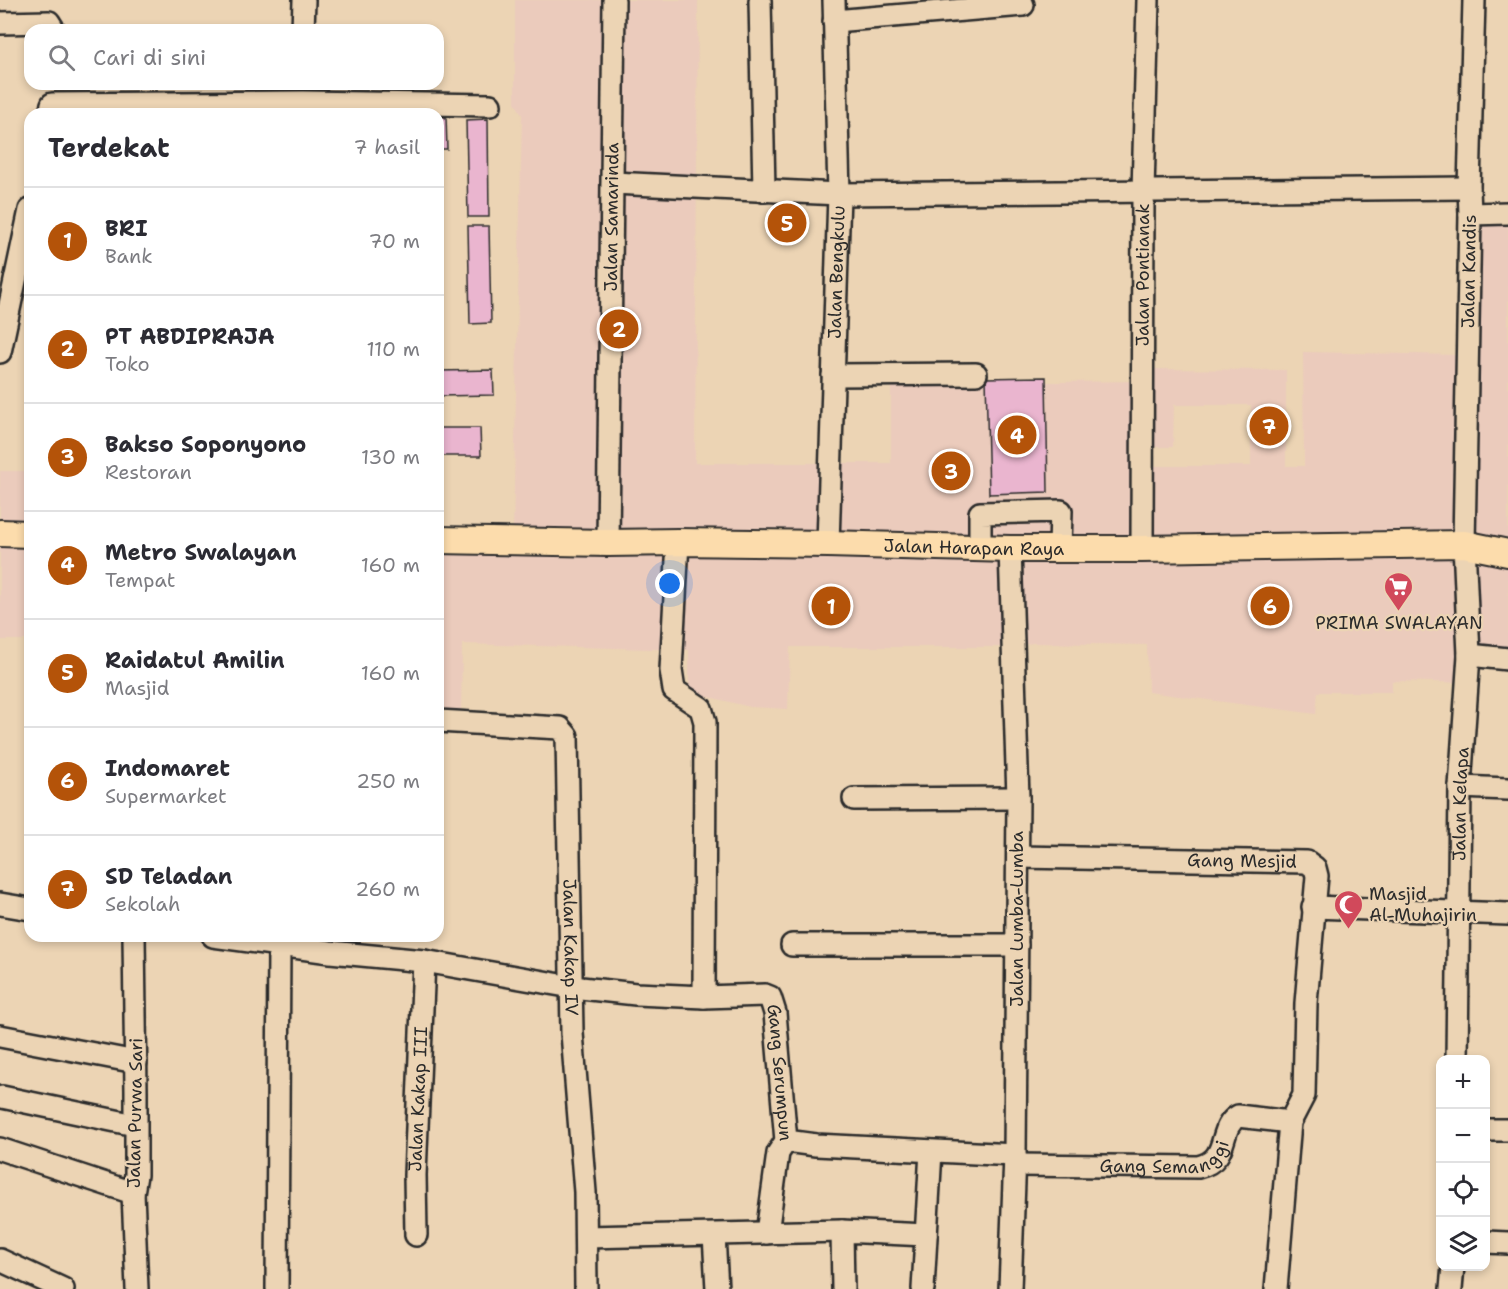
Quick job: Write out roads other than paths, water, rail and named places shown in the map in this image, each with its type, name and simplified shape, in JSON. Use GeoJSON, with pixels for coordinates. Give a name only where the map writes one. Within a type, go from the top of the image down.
{"type":"FeatureCollection","features":[{"type":"Feature","properties":{"kind":"main road"},"geometry":{"type":"LineString","coordinates":[[0,533],[24,534]]}},
{"type":"Feature","properties":{"kind":"main road","name":"Jalan Harapan Raya"},"geometry":{"type":"LineString","coordinates":[[444,540],[828,544],[1010,549],[1464,544],[1508,553]]}},
{"type":"Feature","properties":{"kind":"street"},"geometry":{"type":"LineString","coordinates":[[303,24],[304,0]]}},
{"type":"Feature","properties":{"kind":"street","name":"Jalan Samarinda"},"geometry":{"type":"LineString","coordinates":[[608,543],[614,0]]}},
{"type":"Feature","properties":{"kind":"street"},"geometry":{"type":"LineString","coordinates":[[760,0],[764,191]]}},
{"type":"Feature","properties":{"kind":"street","name":"Jalan Pontianak"},"geometry":{"type":"LineString","coordinates":[[1142,549],[1143,192],[1148,0]]}},
{"type":"Feature","properties":{"kind":"street","name":"Jalan Kandis"},"geometry":{"type":"LineString","coordinates":[[1464,544],[1474,0]]}},
{"type":"Feature","properties":{"kind":"street"},"geometry":{"type":"LineString","coordinates":[[834,10],[1023,4]]}},
{"type":"Feature","properties":{"kind":"street","name":"Jalan Bengkulu"},"geometry":{"type":"LineString","coordinates":[[828,544],[839,194],[834,10]]}},
{"type":"Feature","properties":{"kind":"street"},"geometry":{"type":"LineString","coordinates":[[0,23],[49,22],[50,24]]}},
{"type":"Feature","properties":{"kind":"street"},"geometry":{"type":"LineString","coordinates":[[52,101],[303,93],[490,105]]}},
{"type":"Feature","properties":{"kind":"street"},"geometry":{"type":"LineString","coordinates":[[613,183],[839,194],[1469,188]]}},
{"type":"Feature","properties":{"kind":"street"},"geometry":{"type":"LineString","coordinates":[[1470,214],[1508,213]]}},
{"type":"Feature","properties":{"kind":"street"},"geometry":{"type":"LineString","coordinates":[[0,352],[24,238]]}},
{"type":"Feature","properties":{"kind":"street"},"geometry":{"type":"LineString","coordinates":[[833,375],[976,374]]}},
{"type":"Feature","properties":{"kind":"street"},"geometry":{"type":"LineString","coordinates":[[980,548],[980,513],[1061,511],[1060,549]]}},
{"type":"Feature","properties":{"kind":"street"},"geometry":{"type":"LineString","coordinates":[[257,942],[279,945],[330,944],[572,987],[704,997],[705,722],[701,708],[674,690],[671,670],[678,542]]}},
{"type":"Feature","properties":{"kind":"street","name":"Jalan Kelapa"},"geometry":{"type":"LineString","coordinates":[[1457,1055],[1460,787],[1469,655],[1464,544]]}},
{"type":"Feature","properties":{"kind":"street","name":"Jalan Lumba-Lumba"},"geometry":{"type":"LineString","coordinates":[[1010,549],[1018,798],[1015,1160],[1010,1289]]}},
{"type":"Feature","properties":{"kind":"street"},"geometry":{"type":"LineString","coordinates":[[1469,655],[1508,660]]}},
{"type":"Feature","properties":{"kind":"street","name":"Jalan Kakap IV"},"geometry":{"type":"LineString","coordinates":[[444,721],[560,728],[567,736],[572,1033],[585,1192],[586,1289]]}},
{"type":"Feature","properties":{"kind":"street"},"geometry":{"type":"LineString","coordinates":[[1460,787],[1508,789]]}},
{"type":"Feature","properties":{"kind":"street"},"geometry":{"type":"LineString","coordinates":[[854,799],[1018,798]]}},
{"type":"Feature","properties":{"kind":"street","name":"Gang Mesjid"},"geometry":{"type":"LineString","coordinates":[[1018,857],[1307,862],[1315,868],[1317,876],[1313,907]]}},
{"type":"Feature","properties":{"kind":"street"},"geometry":{"type":"LineString","coordinates":[[0,904],[24,908]]}},
{"type":"Feature","properties":{"kind":"street"},"geometry":{"type":"LineString","coordinates":[[1276,1289],[1290,1122],[1304,1095],[1306,1003],[1313,907],[1508,914]]}},
{"type":"Feature","properties":{"kind":"street","name":"Jalan Purwa Sari"},"geometry":{"type":"LineString","coordinates":[[134,942],[136,1175],[133,1192],[137,1289]]}},
{"type":"Feature","properties":{"kind":"street"},"geometry":{"type":"LineString","coordinates":[[277,1289],[279,945]]}},
{"type":"Feature","properties":{"kind":"street"},"geometry":{"type":"LineString","coordinates":[[792,945],[1017,945]]}},
{"type":"Feature","properties":{"kind":"street","name":"Jalan Kakap III"},"geometry":{"type":"LineString","coordinates":[[416,1236],[415,1175],[424,961]]}},
{"type":"Feature","properties":{"kind":"street","name":"Gang Serumpun"},"geometry":{"type":"LineString","coordinates":[[704,997],[765,995],[770,997],[775,1013],[786,1141],[795,1144],[931,1151],[1015,1160]]}},
{"type":"Feature","properties":{"kind":"street"},"geometry":{"type":"LineString","coordinates":[[0,1036],[136,1062]]}},
{"type":"Feature","properties":{"kind":"street"},"geometry":{"type":"LineString","coordinates":[[2,1097],[135,1125]]}},
{"type":"Feature","properties":{"kind":"street","name":"Gang Semanggi"},"geometry":{"type":"LineString","coordinates":[[1015,1160],[1198,1167],[1210,1164],[1218,1155],[1231,1122],[1238,1116],[1290,1122]]}},
{"type":"Feature","properties":{"kind":"street"},"geometry":{"type":"LineString","coordinates":[[1490,1130],[1508,1130]]}},
{"type":"Feature","properties":{"kind":"street"},"geometry":{"type":"LineString","coordinates":[[767,1233],[778,1153],[786,1141]]}},
{"type":"Feature","properties":{"kind":"street"},"geometry":{"type":"LineString","coordinates":[[0,1149],[133,1192]]}},
{"type":"Feature","properties":{"kind":"street"},"geometry":{"type":"LineString","coordinates":[[923,1289],[931,1151]]}},
{"type":"Feature","properties":{"kind":"street"},"geometry":{"type":"LineString","coordinates":[[586,1237],[842,1231],[926,1235]]}},
{"type":"Feature","properties":{"kind":"street"},"geometry":{"type":"LineString","coordinates":[[842,1231],[843,1289]]}},
{"type":"Feature","properties":{"kind":"street"},"geometry":{"type":"LineString","coordinates":[[714,1234],[717,1289]]}},
{"type":"Feature","properties":{"kind":"street"},"geometry":{"type":"LineString","coordinates":[[1490,1242],[1508,1244]]}},
{"type":"Feature","properties":{"kind":"street"},"geometry":{"type":"LineString","coordinates":[[0,1260],[61,1289]]}},
{"type":"Feature","properties":{"kind":"street"},"geometry":{"type":"LineString","coordinates":[[1451,1289],[1453,1271]]}},
{"type":"Feature","properties":{"kind":"place","name":"Raidatul Amilin"},"geometry":{"type":"Point","coordinates":[787,223]}},
{"type":"Feature","properties":{"kind":"place","name":"PT ABDIPRAJA"},"geometry":{"type":"Point","coordinates":[619,329]}},
{"type":"Feature","properties":{"kind":"place","name":"SD Teladan"},"geometry":{"type":"Point","coordinates":[1269,426]}},
{"type":"Feature","properties":{"kind":"place","name":"Metro Swalayan"},"geometry":{"type":"Point","coordinates":[1017,435]}},
{"type":"Feature","properties":{"kind":"place","name":"Bakso Soponyono"},"geometry":{"type":"Point","coordinates":[951,471]}},
{"type":"Feature","properties":{"kind":"place","name":"BRI"},"geometry":{"type":"Point","coordinates":[831,606]}},
{"type":"Feature","properties":{"kind":"place","name":"Indomaret"},"geometry":{"type":"Point","coordinates":[1270,606]}},
{"type":"Feature","properties":{"kind":"place","name":"PRIMA SWALAYAN"},"geometry":{"type":"Point","coordinates":[1399,612]}},
{"type":"Feature","properties":{"kind":"place","name":"Masjid Al-Muhajirin"},"geometry":{"type":"Point","coordinates":[1348,930]}}]}
